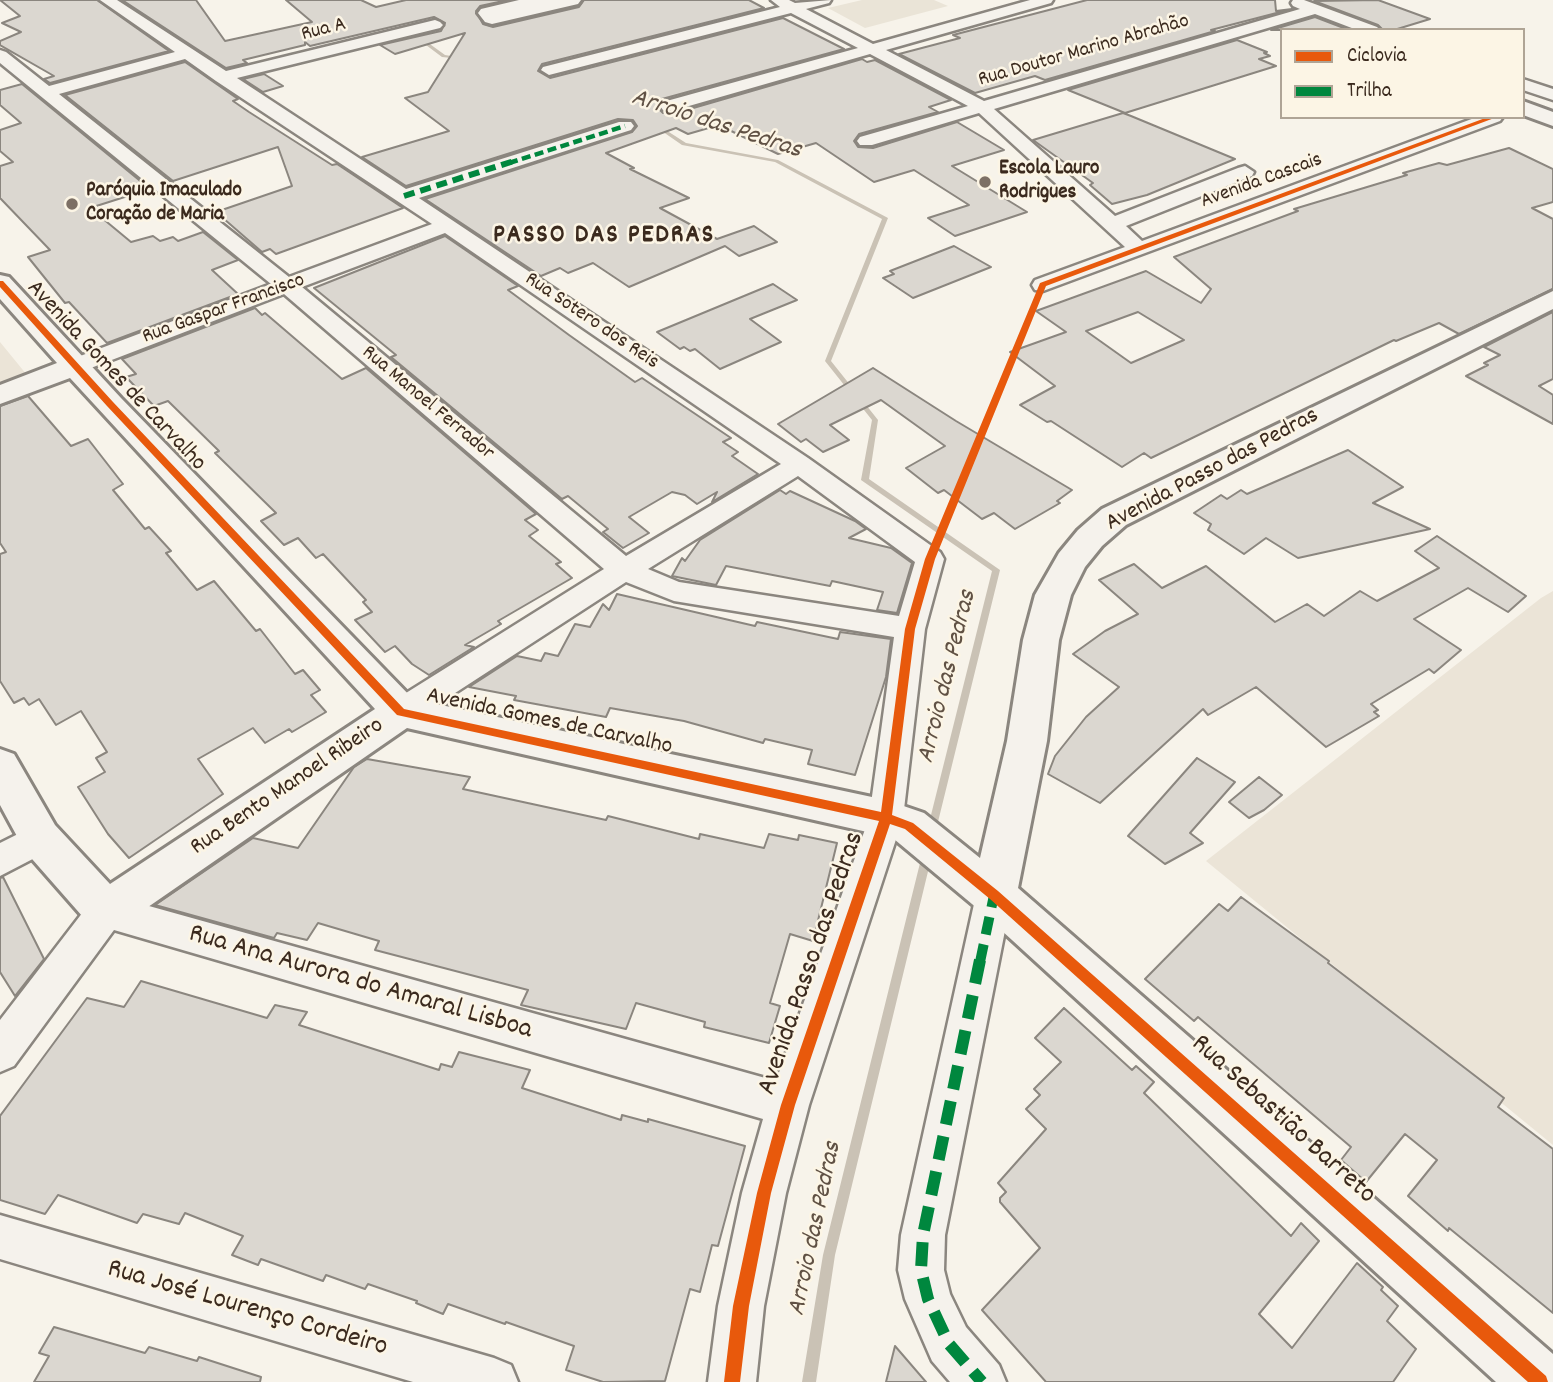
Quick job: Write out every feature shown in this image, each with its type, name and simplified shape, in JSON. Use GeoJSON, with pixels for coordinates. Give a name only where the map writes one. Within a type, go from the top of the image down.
{"type":"FeatureCollection","features":[{"type":"Feature","properties":{"kind":"street","name":"Rua Sotero dos Reis"},"geometry":{"type":"LineString","coordinates":[[107,0],[404,196],[799,464],[930,559]]}},
{"type":"Feature","properties":{"kind":"street"},"geometry":{"type":"LineString","coordinates":[[541,0],[487,13],[492,18],[572,0]]}},
{"type":"Feature","properties":{"kind":"street"},"geometry":{"type":"LineString","coordinates":[[549,70],[785,4],[824,0]]}},
{"type":"Feature","properties":{"kind":"street"},"geometry":{"type":"LineString","coordinates":[[669,106],[1046,0]]}},
{"type":"Feature","properties":{"kind":"street"},"geometry":{"type":"LineString","coordinates":[[1290,0],[1367,28]]}},
{"type":"Feature","properties":{"kind":"street"},"geometry":{"type":"LineString","coordinates":[[785,4],[981,106],[1138,248]]}},
{"type":"Feature","properties":{"kind":"street","name":"Rua Doutor Marino Abrahão"},"geometry":{"type":"LineString","coordinates":[[866,141],[1316,9]]}},
{"type":"Feature","properties":{"kind":"street","name":"Rua A"},"geometry":{"type":"LineString","coordinates":[[222,77],[435,26]]}},
{"type":"Feature","properties":{"kind":"street"},"geometry":{"type":"LineString","coordinates":[[44,93],[186,54]]}},
{"type":"Feature","properties":{"kind":"street","name":"Rua Manoel Ferrador"},"geometry":{"type":"LineString","coordinates":[[0,55],[288,287],[624,570],[674,590],[910,629]]}},
{"type":"Feature","properties":{"kind":"street"},"geometry":{"type":"LineString","coordinates":[[1525,85],[1553,96]]}},
{"type":"Feature","properties":{"kind":"street"},"geometry":{"type":"LineString","coordinates":[[1525,106],[1553,96]]}},
{"type":"Feature","properties":{"kind":"street"},"geometry":{"type":"LineString","coordinates":[[1525,108],[1553,120]]}},
{"type":"Feature","properties":{"kind":"street","name":"Avenida Cascais"},"geometry":{"type":"LineString","coordinates":[[1043,285],[1489,119]]}},
{"type":"Feature","properties":{"kind":"street"},"geometry":{"type":"LineString","coordinates":[[404,196],[625,126]]}},
{"type":"Feature","properties":{"kind":"street"},"geometry":{"type":"LineString","coordinates":[[1112,224],[1245,172]]}},
{"type":"Feature","properties":{"kind":"street","name":"Rua Gaspar Francisco"},"geometry":{"type":"LineString","coordinates":[[0,395],[447,225]]}},
{"type":"Feature","properties":{"kind":"street","name":"Avenida Gomes de Carvalho"},"geometry":{"type":"LineString","coordinates":[[0,283],[401,712],[898,822],[994,895]]}},
{"type":"Feature","properties":{"kind":"street","name":"Avenida Passo das Pedras"},"geometry":{"type":"LineString","coordinates":[[982,1382],[949,1344],[928,1299],[921,1270],[923,1235],[1027,741],[1041,639],[1053,595],[1071,561],[1090,538],[1114,517],[1553,299]]}},
{"type":"Feature","properties":{"kind":"street","name":"Rua Bento Manoel Ribeiro"},"geometry":{"type":"LineString","coordinates":[[0,1052],[106,911],[401,712],[624,570],[799,464]]}},
{"type":"Feature","properties":{"kind":"street","name":"Avenida Passo das Pedras"},"geometry":{"type":"LineString","coordinates":[[732,1382],[741,1306],[764,1193],[788,1105],[898,822],[910,629],[930,559]]}},
{"type":"Feature","properties":{"kind":"street"},"geometry":{"type":"LineString","coordinates":[[0,766],[40,838],[106,911]]}},
{"type":"Feature","properties":{"kind":"street"},"geometry":{"type":"LineString","coordinates":[[0,861],[40,838]]}},
{"type":"Feature","properties":{"kind":"street","name":"Rua Sebastião Barreto"},"geometry":{"type":"LineString","coordinates":[[994,895],[1540,1382]]}},
{"type":"Feature","properties":{"kind":"street","name":"Rua Ana Aurora do Amaral Lisboa"},"geometry":{"type":"LineString","coordinates":[[106,911],[788,1105]]}},
{"type":"Feature","properties":{"kind":"street","name":"Rua José Lourenço Cordeiro"},"geometry":{"type":"LineString","coordinates":[[0,1237],[494,1382]]}},
{"type":"Feature","properties":{"kind":"shaded area"},"geometry":{"type":"Polygon","coordinates":[[[862,0],[934,0],[948,6],[865,28],[828,8],[862,0]]]}},
{"type":"Feature","properties":{"kind":"shaded area"},"geometry":{"type":"Polygon","coordinates":[[[0,342],[27,375],[0,386],[0,342]]]}},
{"type":"Feature","properties":{"kind":"shaded area"},"geometry":{"type":"Polygon","coordinates":[[[1553,591],[1553,1145],[1206,861],[1553,591]]]}},
{"type":"Feature","properties":{"kind":"building"},"geometry":{"type":"Polygon","coordinates":[[[0,0],[97,0],[169,51],[50,83],[44,79],[54,76],[0,45],[0,41],[21,32],[2,23],[20,16],[0,0]]]}},
{"type":"Feature","properties":{"kind":"building"},"geometry":{"type":"Polygon","coordinates":[[[122,0],[196,0],[225,41],[312,22],[286,0],[361,0],[376,7],[406,0],[508,0],[480,6],[476,11],[483,24],[493,27],[579,7],[584,0],[749,0],[764,8],[542,64],[538,71],[550,78],[783,18],[844,49],[662,99],[658,108],[663,113],[676,113],[862,59],[867,62],[875,60],[951,100],[929,107],[938,112],[859,134],[854,141],[858,147],[873,148],[957,122],[1004,150],[952,166],[1027,212],[955,236],[928,218],[969,205],[914,170],[874,182],[816,143],[778,154],[719,125],[688,134],[676,128],[606,153],[634,168],[630,169],[689,198],[660,208],[717,239],[754,226],[777,242],[739,256],[725,246],[629,287],[593,263],[568,273],[560,268],[541,276],[425,199],[632,132],[637,126],[633,120],[618,119],[406,186],[362,157],[449,131],[405,98],[428,92],[465,33],[395,54],[380,45],[441,31],[445,23],[434,17],[310,46],[305,42],[305,45],[243,60],[247,63],[226,68],[122,0]]]}},
{"type":"Feature","properties":{"kind":"building"},"geometry":{"type":"Polygon","coordinates":[[[1087,0],[1275,0],[1276,11],[1292,9],[1211,30],[1215,31],[1045,80],[1035,76],[975,93],[899,54],[960,38],[953,35],[1087,0]]]}},
{"type":"Feature","properties":{"kind":"building"},"geometry":{"type":"Polygon","coordinates":[[[1378,0],[1430,19],[1401,28],[1381,28],[1314,1],[1378,0]]]}},
{"type":"Feature","properties":{"kind":"building"},"geometry":{"type":"Polygon","coordinates":[[[1315,17],[1344,28],[1280,28],[1271,30],[1315,17]]]}},
{"type":"Feature","properties":{"kind":"building"},"geometry":{"type":"Polygon","coordinates":[[[1237,40],[1267,52],[1264,53],[1270,56],[1259,59],[1276,66],[1125,113],[1068,90],[1237,40]]]}},
{"type":"Feature","properties":{"kind":"building"},"geometry":{"type":"Polygon","coordinates":[[[185,62],[238,99],[233,101],[249,112],[332,165],[337,164],[403,208],[276,254],[270,249],[262,252],[216,212],[292,186],[278,147],[173,181],[65,95],[185,62]]]}},
{"type":"Feature","properties":{"kind":"building"},"geometry":{"type":"Polygon","coordinates":[[[264,74],[283,86],[263,92],[243,79],[264,74]]]}},
{"type":"Feature","properties":{"kind":"building"},"geometry":{"type":"Polygon","coordinates":[[[22,84],[150,189],[90,208],[131,242],[153,236],[160,241],[173,237],[178,241],[203,232],[238,260],[212,270],[238,294],[107,343],[69,302],[65,303],[28,257],[50,250],[0,198],[0,166],[13,162],[0,151],[0,130],[21,123],[0,105],[0,90],[22,84]]]}},
{"type":"Feature","properties":{"kind":"building"},"geometry":{"type":"Polygon","coordinates":[[[1123,113],[1235,159],[1147,195],[1112,204],[1090,185],[1093,183],[1033,140],[1123,113]]]}},
{"type":"Feature","properties":{"kind":"building"},"geometry":{"type":"Polygon","coordinates":[[[1509,148],[1553,169],[1553,202],[1532,208],[1553,219],[1553,289],[1459,334],[1439,323],[1394,340],[1151,458],[1144,453],[1122,467],[1051,421],[1047,422],[1020,405],[1055,386],[1010,352],[1066,332],[1036,311],[1146,271],[1201,303],[1211,289],[1174,257],[1298,211],[1294,209],[1407,175],[1403,173],[1439,163],[1447,165],[1509,148]],[[1138,312],[1086,331],[1131,363],[1184,340],[1138,312]]]}},
{"type":"Feature","properties":{"kind":"building"},"geometry":{"type":"Polygon","coordinates":[[[445,236],[518,286],[508,290],[635,382],[642,378],[731,438],[723,442],[738,452],[732,456],[758,474],[712,502],[717,492],[697,504],[685,495],[672,492],[629,517],[649,533],[623,548],[603,532],[608,529],[568,496],[562,499],[391,357],[396,355],[314,288],[445,236]]]}},
{"type":"Feature","properties":{"kind":"building"},"geometry":{"type":"Polygon","coordinates":[[[954,246],[991,267],[913,298],[883,278],[894,274],[890,271],[954,246]]]}},
{"type":"Feature","properties":{"kind":"building"},"geometry":{"type":"Polygon","coordinates":[[[773,284],[797,300],[750,319],[781,342],[720,369],[695,349],[680,349],[657,332],[773,284]]]}},
{"type":"Feature","properties":{"kind":"building"},"geometry":{"type":"Polygon","coordinates":[[[255,308],[262,315],[265,313],[342,379],[366,368],[536,514],[525,520],[538,530],[529,536],[561,562],[556,564],[572,578],[498,621],[501,624],[465,645],[474,647],[429,675],[412,664],[395,646],[385,652],[355,620],[372,612],[363,602],[366,600],[323,554],[316,558],[298,538],[284,545],[261,521],[276,513],[215,453],[219,451],[168,401],[154,406],[126,377],[136,374],[122,359],[255,308]]]}},
{"type":"Feature","properties":{"kind":"building"},"geometry":{"type":"Polygon","coordinates":[[[1553,312],[1553,379],[1539,386],[1553,395],[1553,424],[1466,376],[1488,365],[1484,363],[1500,355],[1484,347],[1553,312]]]}},
{"type":"Feature","properties":{"kind":"building"},"geometry":{"type":"Polygon","coordinates":[[[873,368],[1072,490],[1057,501],[1060,503],[1015,529],[994,513],[982,519],[944,490],[938,493],[906,468],[945,446],[881,400],[830,425],[849,440],[823,452],[806,439],[801,442],[778,424],[873,368]]]}},
{"type":"Feature","properties":{"kind":"building"},"geometry":{"type":"Polygon","coordinates":[[[28,396],[71,446],[88,439],[123,484],[113,490],[145,529],[149,527],[171,551],[166,553],[197,590],[214,581],[256,631],[260,629],[295,674],[303,670],[320,690],[311,695],[326,712],[292,732],[289,729],[265,743],[253,728],[198,759],[223,794],[129,858],[108,834],[78,787],[105,772],[96,758],[107,752],[81,711],[56,725],[39,699],[29,705],[24,698],[14,703],[0,681],[0,554],[6,552],[0,543],[0,406],[28,396]]]}},
{"type":"Feature","properties":{"kind":"building"},"geometry":{"type":"Polygon","coordinates":[[[1348,450],[1403,487],[1373,503],[1430,529],[1298,558],[1266,538],[1244,554],[1208,530],[1211,524],[1194,513],[1221,495],[1227,499],[1241,490],[1247,494],[1348,450]]]}},
{"type":"Feature","properties":{"kind":"building"},"geometry":{"type":"Polygon","coordinates":[[[780,490],[786,494],[790,491],[855,521],[866,529],[849,538],[891,548],[912,563],[897,613],[877,610],[883,592],[832,581],[830,586],[726,566],[716,585],[672,576],[682,558],[685,561],[700,540],[780,490]]]}},
{"type":"Feature","properties":{"kind":"building"},"geometry":{"type":"Polygon","coordinates":[[[1437,536],[1526,596],[1508,612],[1468,588],[1414,619],[1461,650],[1434,673],[1429,669],[1371,704],[1378,710],[1374,712],[1379,716],[1326,747],[1256,687],[1208,715],[1203,709],[1100,803],[1048,774],[1055,756],[1086,717],[1119,687],[1073,654],[1105,631],[1138,614],[1099,580],[1134,564],[1162,588],[1206,566],[1275,622],[1307,604],[1324,616],[1360,591],[1377,601],[1439,568],[1415,551],[1437,536]]]}},
{"type":"Feature","properties":{"kind":"building"},"geometry":{"type":"Polygon","coordinates":[[[617,594],[755,626],[757,622],[838,639],[840,632],[891,639],[886,677],[855,775],[808,764],[812,750],[765,739],[763,743],[684,721],[610,708],[606,717],[514,700],[516,696],[469,687],[517,656],[541,661],[545,653],[558,656],[575,624],[590,627],[603,604],[609,610],[617,594]]]}},
{"type":"Feature","properties":{"kind":"building"},"geometry":{"type":"Polygon","coordinates":[[[1197,758],[1235,782],[1190,833],[1203,843],[1165,864],[1128,836],[1197,758]]]}},
{"type":"Feature","properties":{"kind":"building"},"geometry":{"type":"Polygon","coordinates":[[[367,759],[470,777],[463,789],[606,820],[608,816],[699,839],[700,834],[764,848],[769,834],[798,840],[799,835],[837,843],[813,941],[790,934],[770,1003],[780,1006],[769,1043],[704,1027],[705,1022],[636,1003],[626,1029],[521,1005],[528,990],[375,950],[379,941],[318,923],[307,940],[277,933],[274,938],[155,905],[253,838],[298,848],[354,767],[367,759]]]}},
{"type":"Feature","properties":{"kind":"building"},"geometry":{"type":"Polygon","coordinates":[[[1259,777],[1282,795],[1249,818],[1229,802],[1259,777]]]}},
{"type":"Feature","properties":{"kind":"building"},"geometry":{"type":"Polygon","coordinates":[[[3,877],[44,959],[15,996],[0,972],[0,878],[3,877]]]}},
{"type":"Feature","properties":{"kind":"building"},"geometry":{"type":"Polygon","coordinates":[[[1241,897],[1329,961],[1328,963],[1504,1098],[1498,1107],[1553,1149],[1553,1313],[1449,1228],[1448,1231],[1408,1196],[1437,1160],[1405,1134],[1366,1182],[1341,1160],[1351,1147],[1198,1017],[1194,1021],[1145,979],[1219,904],[1228,911],[1241,897]]]}},
{"type":"Feature","properties":{"kind":"building"},"geometry":{"type":"Polygon","coordinates":[[[141,981],[267,1018],[275,1005],[307,1012],[299,1025],[439,1070],[441,1064],[452,1067],[459,1052],[530,1070],[522,1088],[621,1120],[622,1115],[648,1122],[648,1119],[745,1146],[718,1246],[712,1245],[700,1292],[690,1289],[665,1381],[603,1382],[566,1370],[574,1346],[506,1322],[505,1324],[448,1304],[443,1314],[416,1303],[417,1301],[368,1284],[365,1289],[326,1275],[323,1281],[261,1259],[258,1265],[232,1255],[243,1236],[185,1213],[179,1224],[143,1214],[137,1223],[58,1195],[45,1214],[0,1200],[0,1116],[87,998],[124,1007],[141,981]]]}},
{"type":"Feature","properties":{"kind":"building"},"geometry":{"type":"Polygon","coordinates":[[[1064,1008],[1132,1070],[1136,1066],[1154,1082],[1144,1093],[1291,1236],[1301,1223],[1319,1241],[1259,1314],[1292,1348],[1357,1263],[1383,1287],[1381,1290],[1398,1306],[1387,1321],[1416,1349],[1393,1382],[1046,1382],[982,1310],[1040,1248],[1000,1202],[1006,1192],[998,1183],[1046,1129],[1026,1109],[1040,1095],[1034,1089],[1061,1062],[1035,1038],[1064,1008]]]}},
{"type":"Feature","properties":{"kind":"building"},"geometry":{"type":"Polygon","coordinates":[[[54,1327],[145,1353],[149,1347],[197,1361],[199,1357],[261,1377],[260,1382],[34,1382],[49,1356],[39,1353],[54,1327]]]}},
{"type":"Feature","properties":{"kind":"building"},"geometry":{"type":"Polygon","coordinates":[[[895,1346],[926,1382],[886,1382],[895,1346]]]}},
{"type":"Feature","properties":{"kind":"waterway","name":"Arroio das Pedras"},"geometry":{"type":"LineString","coordinates":[[431,39],[424,42],[444,56],[461,58]]}},
{"type":"Feature","properties":{"kind":"waterway","name":"Arroio das Pedras"},"geometry":{"type":"LineString","coordinates":[[658,126],[684,144],[776,161],[885,218],[828,361],[875,420],[865,480],[996,570],[932,831]]}},
{"type":"Feature","properties":{"kind":"waterway","name":"Arroio das Pedras"},"geometry":{"type":"LineString","coordinates":[[809,1382],[829,1255],[927,855]]}},
{"type":"Feature","properties":{"kind":"marked path"},"geometry":{"type":"LineString","coordinates":[[404,196],[625,126]]}},
{"type":"Feature","properties":{"kind":"marked path"},"geometry":{"type":"LineString","coordinates":[[982,1382],[949,1344],[928,1299],[921,1270],[923,1235],[994,895]]}},
{"type":"Feature","properties":{"kind":"cycle path"},"geometry":{"type":"LineString","coordinates":[[732,1382],[741,1306],[764,1193],[788,1105],[886,818],[910,629],[930,559],[1043,285],[1489,119]]}},
{"type":"Feature","properties":{"kind":"cycle path"},"geometry":{"type":"LineString","coordinates":[[0,283],[110,404],[401,712],[886,818],[909,826],[994,895],[1540,1382]]}},
{"type":"Feature","properties":{"kind":"place","name":"Escola Lauro Rodrigues"},"geometry":{"type":"Point","coordinates":[985,182]}},
{"type":"Feature","properties":{"kind":"place","name":"Paróquia Imaculado Coração de Maria"},"geometry":{"type":"Point","coordinates":[72,204]}},
{"type":"Feature","properties":{"kind":"district","name":"PASSO DAS PEDRAS"},"geometry":{"type":"Point","coordinates":[604,237]}}]}
